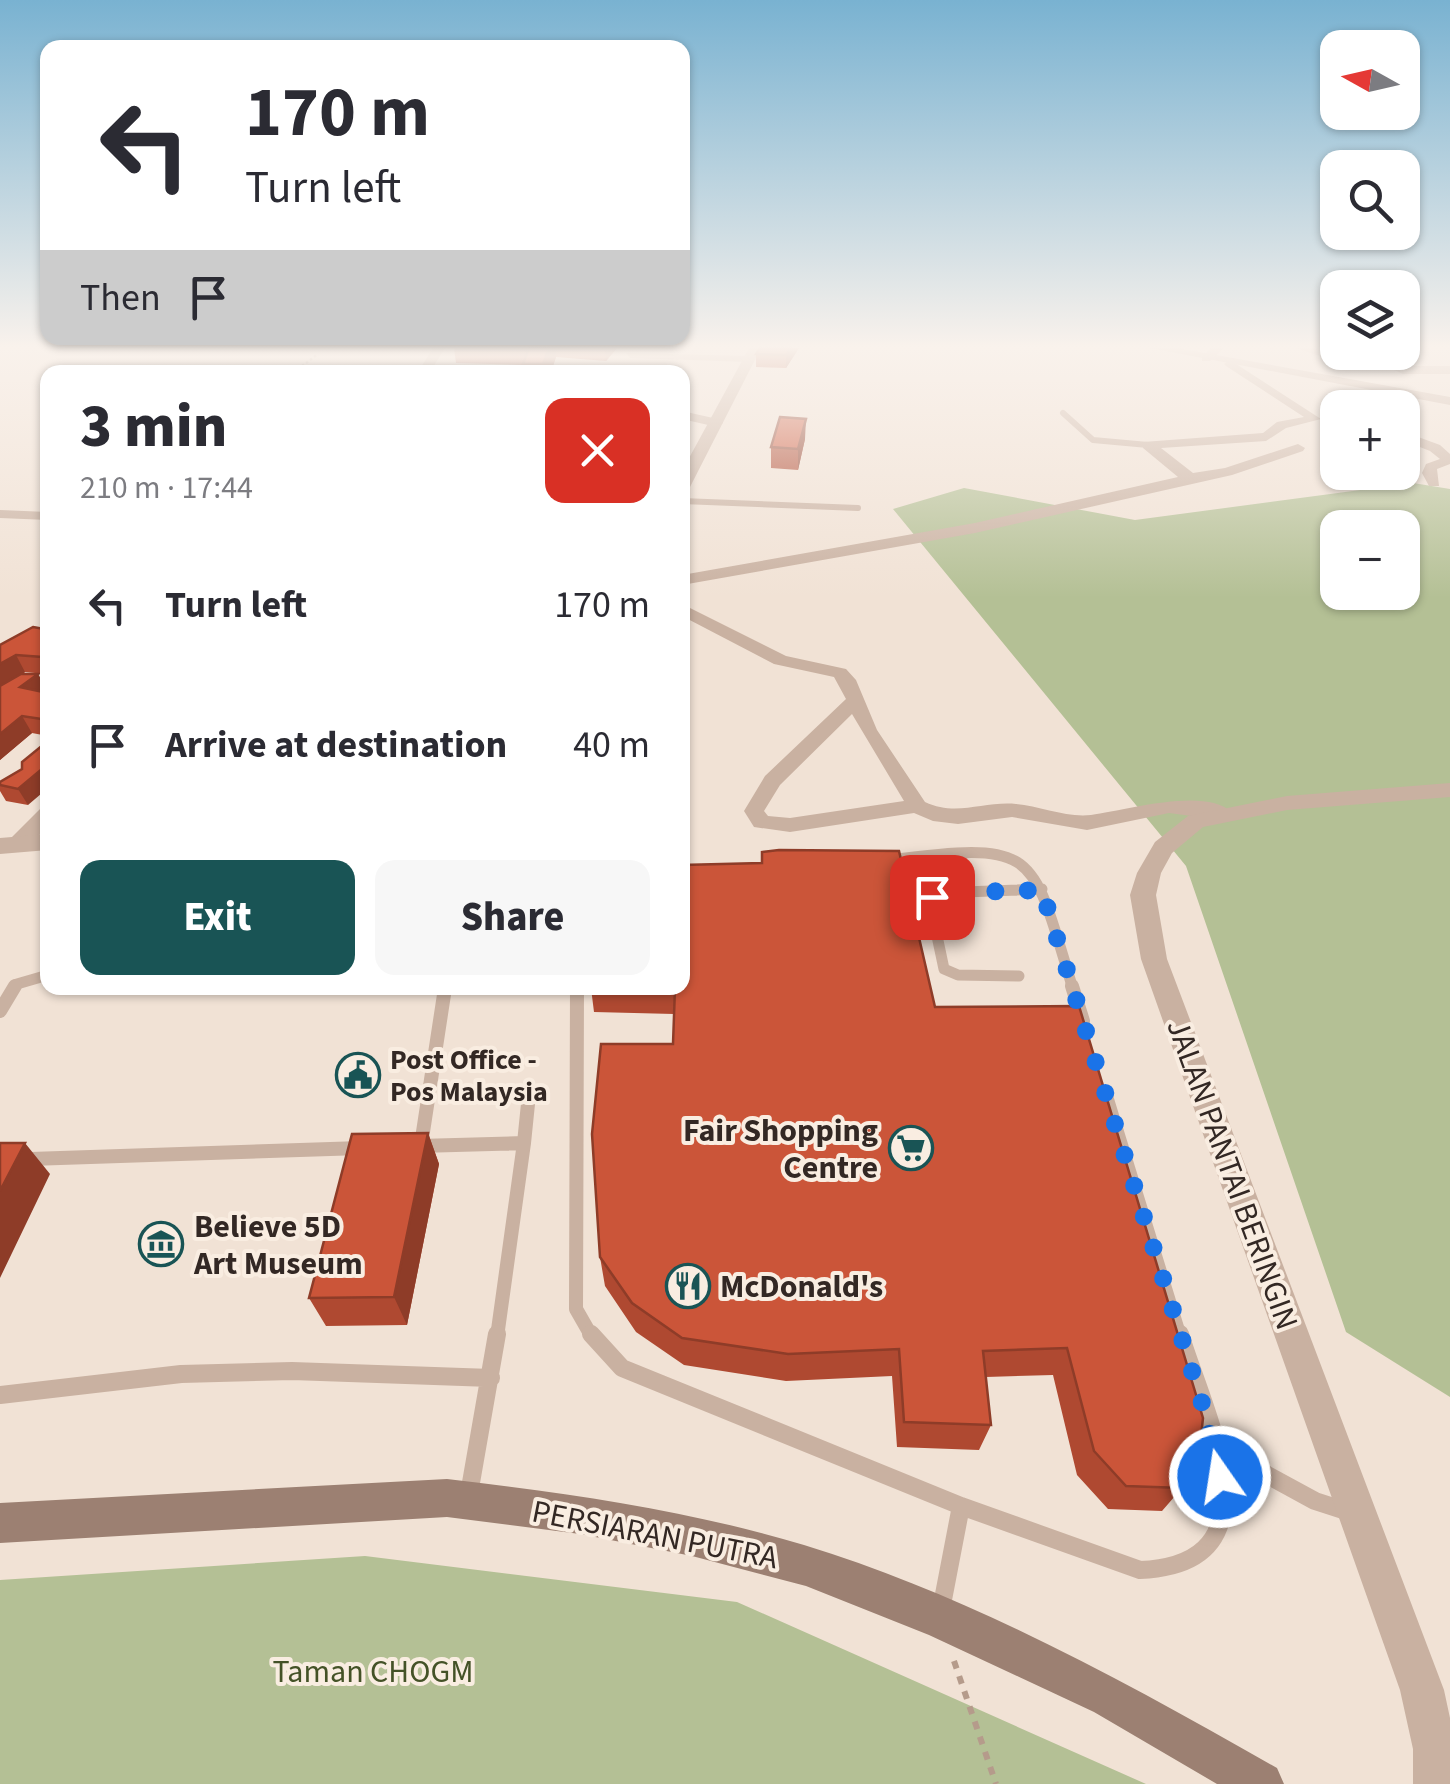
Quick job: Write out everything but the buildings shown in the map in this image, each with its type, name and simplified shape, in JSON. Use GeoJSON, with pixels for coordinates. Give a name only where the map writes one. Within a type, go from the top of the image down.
{"type":"FeatureCollection","features":[{"type":"Feature","properties":{"kind":"main road","name":"PERSIARAN PUTRA"},"geometry":{"type":"LineString","coordinates":[[0,1523],[448,1498],[580,1514],[692,1536],[806,1566],[940,1618],[1109,1697],[1261,1784]]}},
{"type":"Feature","properties":{"kind":"street"},"geometry":{"type":"LineString","coordinates":[[690,473],[713,431]]}},
{"type":"Feature","properties":{"kind":"street"},"geometry":{"type":"LineString","coordinates":[[1148,445],[1266,437],[1273,431]]}},
{"type":"Feature","properties":{"kind":"street"},"geometry":{"type":"LineString","coordinates":[[1148,445],[1188,478]]}},
{"type":"Feature","properties":{"kind":"street"},"geometry":{"type":"LineString","coordinates":[[1434,482],[1429,474],[1431,468],[1450,460],[1442,447]]}},
{"type":"Feature","properties":{"kind":"street"},"geometry":{"type":"LineString","coordinates":[[690,579],[974,528],[1227,472],[1298,448]]}},
{"type":"Feature","properties":{"kind":"street"},"geometry":{"type":"LineString","coordinates":[[0,514],[40,516]]}},
{"type":"Feature","properties":{"kind":"street"},"geometry":{"type":"LineString","coordinates":[[690,612],[780,660],[840,673],[868,730],[912,794],[916,806]]}},
{"type":"Feature","properties":{"kind":"street"},"geometry":{"type":"LineString","coordinates":[[0,700],[25,681],[40,682]]}},
{"type":"Feature","properties":{"kind":"street"},"geometry":{"type":"LineString","coordinates":[[856,700],[772,780],[754,812],[761,822],[790,825],[916,806],[933,814],[958,817],[1012,810],[1087,823],[1169,806],[1222,814]]}},
{"type":"Feature","properties":{"kind":"street","name":"JALAN PANTAI BERINGIN"},"geometry":{"type":"LineString","coordinates":[[1436,1784],[1435,1748],[1422,1690],[1154,959],[1143,895],[1149,873],[1164,848],[1196,821],[1287,804],[1450,790]]}},
{"type":"Feature","properties":{"kind":"street"},"geometry":{"type":"LineString","coordinates":[[9,845],[40,820]]}},
{"type":"Feature","properties":{"kind":"street"},"geometry":{"type":"LineString","coordinates":[[9,845],[40,843]]}},
{"type":"Feature","properties":{"kind":"lane"},"geometry":{"type":"LineString","coordinates":[[1084,431],[1094,440],[1148,445]]}},
{"type":"Feature","properties":{"kind":"lane"},"geometry":{"type":"LineString","coordinates":[[690,502],[858,508]]}},
{"type":"Feature","properties":{"kind":"lane"},"geometry":{"type":"LineString","coordinates":[[872,862],[966,850],[998,852],[1030,869],[1042,890],[1089,1042]]}},
{"type":"Feature","properties":{"kind":"lane"},"geometry":{"type":"LineString","coordinates":[[1019,976],[958,975],[944,969],[930,903],[937,893],[1042,890]]}},
{"type":"Feature","properties":{"kind":"lane"},"geometry":{"type":"LineString","coordinates":[[0,1011],[18,984],[40,978]]}},
{"type":"Feature","properties":{"kind":"lane"},"geometry":{"type":"LineString","coordinates":[[421,1146],[444,995]]}},
{"type":"Feature","properties":{"kind":"lane"},"geometry":{"type":"LineString","coordinates":[[577,995],[576,1309],[596,1343],[622,1368],[961,1506],[1140,1570],[1166,1570],[1194,1560],[1215,1540],[1226,1507],[1214,1446],[1101,1080]]}},
{"type":"Feature","properties":{"kind":"lane"},"geometry":{"type":"LineString","coordinates":[[468,1500],[491,1378],[529,1094]]}},
{"type":"Feature","properties":{"kind":"lane"},"geometry":{"type":"LineString","coordinates":[[402,1146],[524,1143]]}},
{"type":"Feature","properties":{"kind":"lane"},"geometry":{"type":"LineString","coordinates":[[0,1160],[383,1147]]}},
{"type":"Feature","properties":{"kind":"lane"},"geometry":{"type":"LineString","coordinates":[[0,1395],[180,1374],[292,1372],[491,1378]]}},
{"type":"Feature","properties":{"kind":"lane"},"geometry":{"type":"LineString","coordinates":[[1214,1446],[1316,1501],[1358,1515]]}},
{"type":"Feature","properties":{"kind":"lane"},"geometry":{"type":"LineString","coordinates":[[940,1618],[961,1506]]}},
{"type":"Feature","properties":{"kind":"path"},"geometry":{"type":"LineString","coordinates":[[940,1618],[996,1784]]}},
{"type":"Feature","properties":{"kind":"green space"},"geometry":{"type":"Polygon","coordinates":[[[1420,484],[1450,489],[1450,1397],[1346,1332],[1186,866],[893,509],[964,488],[1135,520],[1360,490],[1420,490],[1420,484]]]}},
{"type":"Feature","properties":{"kind":"green space","name":"Taman CHOGM"},"geometry":{"type":"Polygon","coordinates":[[[365,1556],[737,1602],[1146,1784],[0,1784],[0,1580],[365,1556]]]}},
{"type":"Feature","properties":{"kind":"place","name":"Post Office - Pos Malaysia"},"geometry":{"type":"Point","coordinates":[358,1075]}},
{"type":"Feature","properties":{"kind":"place","name":"Fair Shopping Centre"},"geometry":{"type":"Point","coordinates":[911,1148]}},
{"type":"Feature","properties":{"kind":"place","name":"Believe 5D Art Museum"},"geometry":{"type":"Point","coordinates":[161,1244]}},
{"type":"Feature","properties":{"kind":"place","name":"McDonald's"},"geometry":{"type":"Point","coordinates":[688,1286]}},
{"type":"Feature","properties":{"kind":"route"},"geometry":{"type":"LineString","coordinates":[[932,897],[937,893],[1042,890],[1202,1403],[1220,1477]]}}]}
